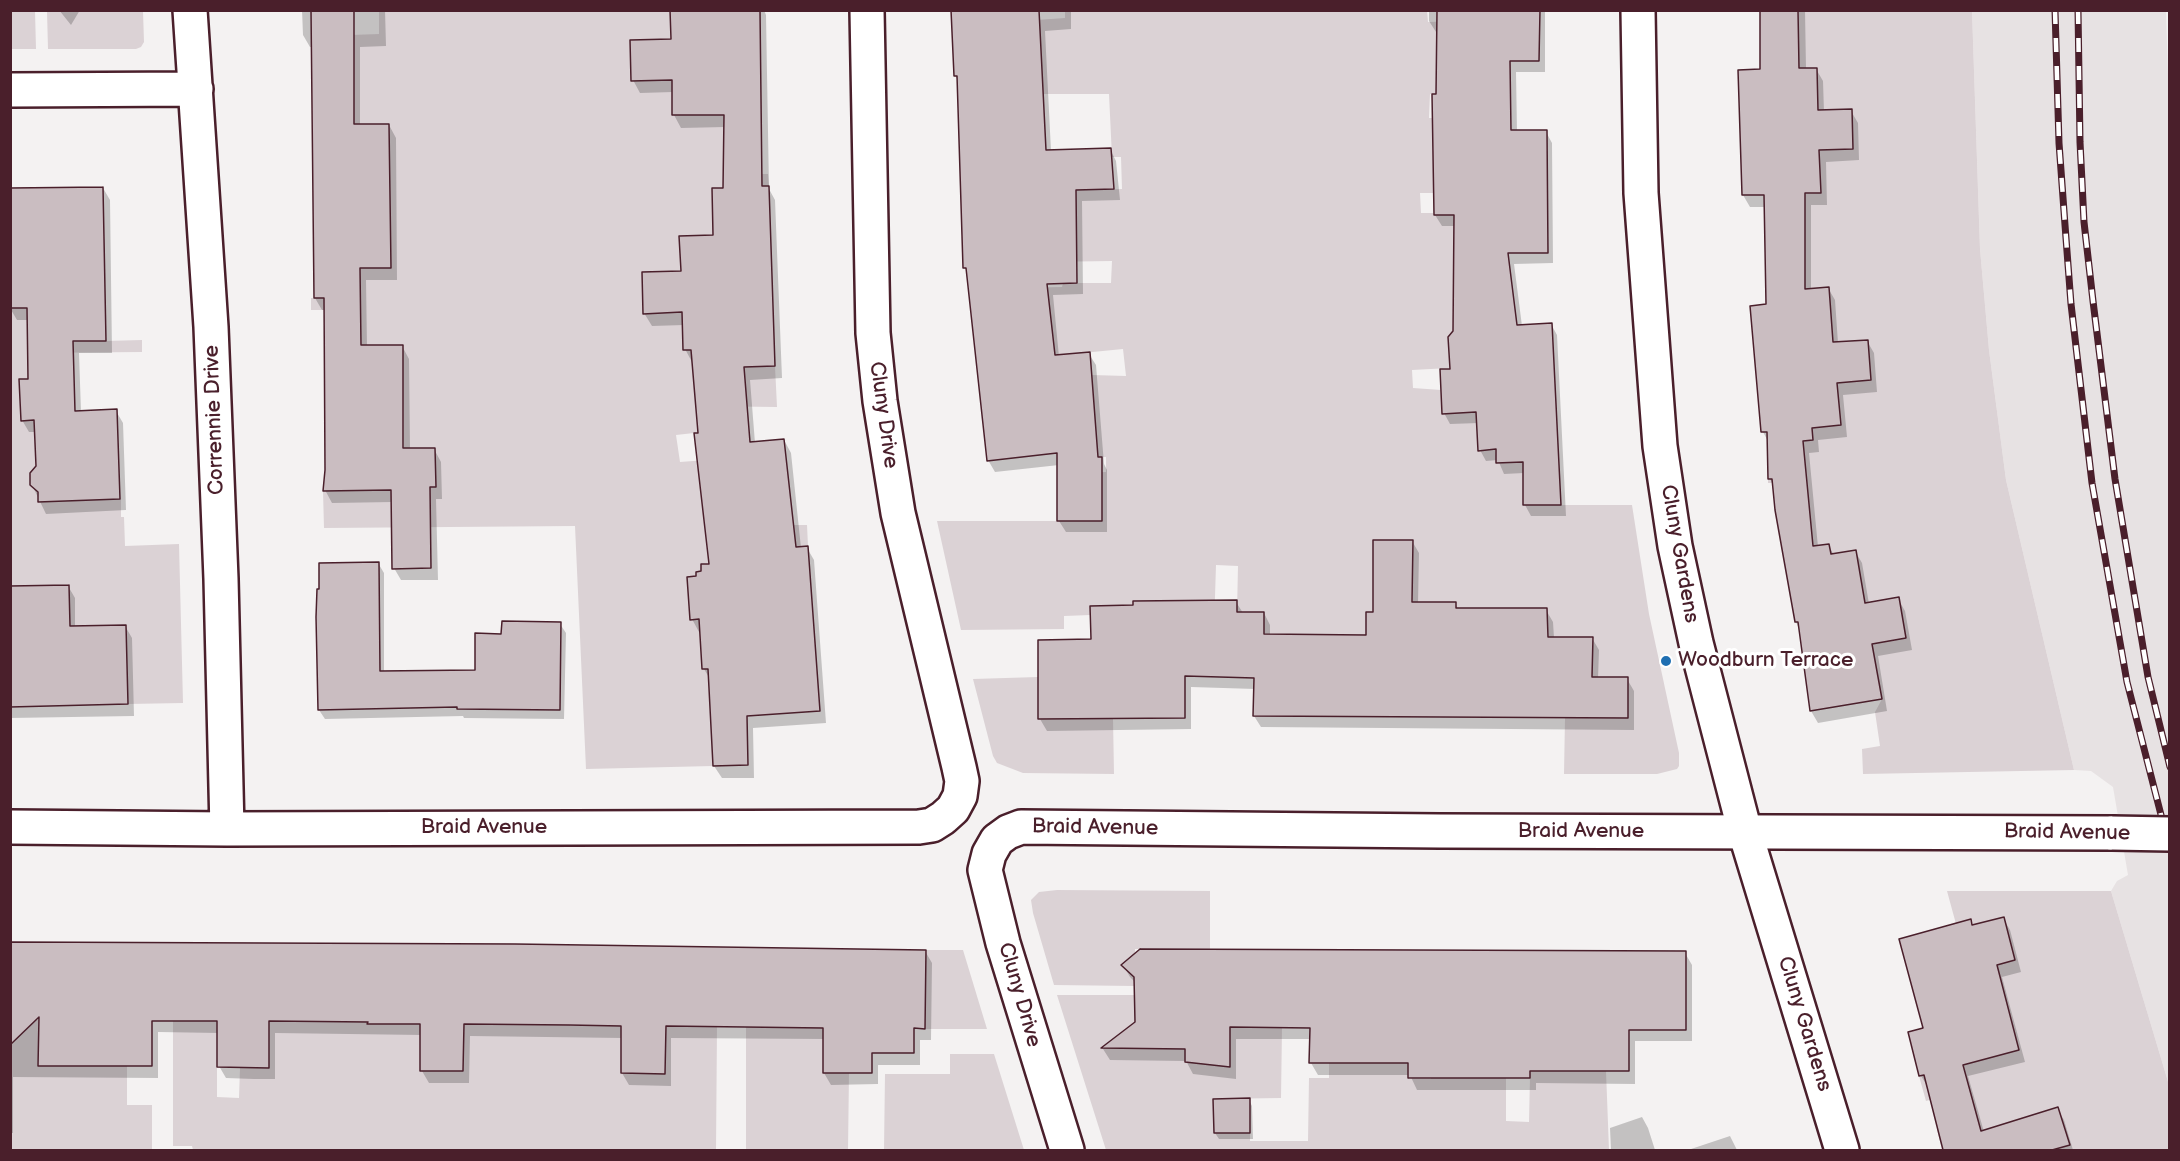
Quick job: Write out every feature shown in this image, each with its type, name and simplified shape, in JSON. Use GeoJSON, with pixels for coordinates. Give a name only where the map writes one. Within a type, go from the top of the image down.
{"type":"FeatureCollection","features":[{"type":"Feature","properties":{"kind":"street","name":"Corrennie Drive"},"geometry":{"type":"LineString","coordinates":[[190,10],[211,327],[221,579],[227,829]]}},
{"type":"Feature","properties":{"kind":"street","name":"Cluny Drive"},"geometry":{"type":"LineString","coordinates":[[867,10],[873,333],[880,401],[898,513],[962,781],[960,796],[953,809]]}},
{"type":"Feature","properties":{"kind":"street","name":"Cluny Gardens"},"geometry":{"type":"LineString","coordinates":[[1638,10],[1641,193],[1660,446],[1675,546],[1696,643],[1745,832],[1842,1150]]}},
{"type":"Feature","properties":{"kind":"street"},"geometry":{"type":"LineString","coordinates":[[10,90],[196,89]]}},
{"type":"Feature","properties":{"kind":"street","name":"Braid Avenue"},"geometry":{"type":"LineString","coordinates":[[10,827],[227,829],[919,827],[932,825],[953,809]]}},
{"type":"Feature","properties":{"kind":"street","name":"Braid Avenue"},"geometry":{"type":"LineString","coordinates":[[997,840],[1021,827],[2169,834]]}},
{"type":"Feature","properties":{"kind":"street","name":"Cluny Drive"},"geometry":{"type":"LineString","coordinates":[[997,840],[989,854],[985,870],[1003,943],[1067,1150]]}},
{"type":"Feature","properties":{"kind":"shaded area"},"geometry":{"type":"Polygon","coordinates":[[[11,10],[35,11],[36,49],[11,49],[11,10]]]}},
{"type":"Feature","properties":{"kind":"shaded area"},"geometry":{"type":"Polygon","coordinates":[[[1065,10],[1427,10],[1428,22],[1458,21],[1445,56],[1436,65],[1436,87],[1486,94],[1430,94],[1429,118],[1488,118],[1433,171],[1433,193],[1420,193],[1421,213],[1462,215],[1457,327],[1448,337],[1450,368],[1412,370],[1413,388],[1441,390],[1443,414],[1471,412],[1476,408],[1479,450],[1495,449],[1497,463],[1523,462],[1524,505],[1632,505],[1649,614],[1679,753],[1677,769],[1657,774],[1564,774],[1565,718],[1628,718],[1628,678],[1592,677],[1592,637],[1540,637],[1540,620],[1547,620],[1547,608],[1456,636],[1456,602],[1419,602],[1413,675],[1413,540],[1373,540],[1373,612],[1366,613],[1366,635],[1264,634],[1264,612],[1237,612],[1238,566],[1216,565],[1214,628],[1193,628],[1192,676],[1185,676],[1184,601],[1133,601],[1133,605],[1090,615],[1064,616],[1064,629],[961,630],[937,521],[1102,521],[1101,481],[1078,473],[1106,472],[1106,457],[1066,457],[1093,397],[1092,375],[1126,376],[1123,349],[1062,355],[1055,359],[1049,304],[1010,307],[1008,288],[1062,287],[1063,283],[1111,283],[1112,261],[1043,262],[1076,190],[1122,189],[1121,157],[1112,157],[1109,94],[1043,94],[1036,20],[1065,18],[1065,10]]]}},
{"type":"Feature","properties":{"kind":"shaded area"},"geometry":{"type":"Polygon","coordinates":[[[47,11],[143,11],[144,42],[136,49],[48,49],[47,11]]]}},
{"type":"Feature","properties":{"kind":"shaded area"},"geometry":{"type":"Polygon","coordinates":[[[379,11],[670,11],[673,115],[762,114],[762,150],[724,150],[723,171],[762,171],[762,174],[768,174],[769,186],[712,188],[713,235],[679,236],[681,271],[642,273],[643,314],[682,312],[732,348],[733,367],[775,366],[777,407],[696,406],[712,431],[676,435],[680,462],[707,460],[713,516],[792,508],[792,525],[807,525],[808,546],[774,548],[731,562],[701,564],[701,571],[696,572],[696,576],[687,577],[690,619],[699,619],[702,669],[733,667],[712,749],[713,766],[586,769],[575,526],[324,528],[323,491],[403,490],[435,448],[404,448],[402,345],[361,345],[361,321],[324,321],[324,310],[311,310],[311,298],[350,298],[357,268],[391,268],[389,124],[313,125],[350,35],[379,34],[379,11]]]}},
{"type":"Feature","properties":{"kind":"shaded area"},"geometry":{"type":"Polygon","coordinates":[[[1799,11],[1972,11],[1980,249],[1989,350],[2006,480],[2074,770],[1863,774],[1862,749],[1880,746],[1875,712],[1882,699],[1871,641],[1879,643],[1906,638],[1899,598],[1866,607],[1855,550],[1831,554],[1829,544],[1812,547],[1808,497],[1774,500],[1773,483],[1768,483],[1768,479],[1797,479],[1795,441],[1813,440],[1812,428],[1840,425],[1837,380],[1871,379],[1868,340],[1833,344],[1828,287],[1781,291],[1794,194],[1821,193],[1819,146],[1853,149],[1852,110],[1818,113],[1816,68],[1788,68],[1771,43],[1799,43],[1799,11]]]}},
{"type":"Feature","properties":{"kind":"shaded area"},"geometry":{"type":"Polygon","coordinates":[[[1972,11],[2166,11],[2170,138],[2169,1085],[2111,891],[2117,881],[2128,875],[2113,787],[2091,771],[2074,770],[2006,480],[1989,350],[1980,249],[1972,11]]]}},
{"type":"Feature","properties":{"kind":"shaded area"},"geometry":{"type":"Polygon","coordinates":[[[105,265],[105,341],[142,340],[142,352],[28,353],[28,375],[49,375],[49,378],[19,380],[21,420],[34,420],[36,467],[30,473],[30,485],[37,490],[38,502],[121,499],[125,546],[179,544],[183,703],[128,704],[126,625],[65,626],[11,586],[10,308],[27,308],[42,266],[105,265]]]}},
{"type":"Feature","properties":{"kind":"shaded area"},"geometry":{"type":"Polygon","coordinates":[[[1038,677],[1038,719],[1113,718],[1114,774],[1023,773],[997,763],[993,756],[973,679],[1038,677]]]}},
{"type":"Feature","properties":{"kind":"shaded area"},"geometry":{"type":"Polygon","coordinates":[[[1057,890],[1210,891],[1210,949],[1135,949],[1135,955],[1126,961],[1134,975],[1135,986],[1054,985],[1031,900],[1039,892],[1057,890]]]}},
{"type":"Feature","properties":{"kind":"shaded area"},"geometry":{"type":"Polygon","coordinates":[[[1947,891],[2111,891],[2169,1085],[2169,1150],[2052,1150],[2070,1144],[2058,1107],[1941,1145],[1937,1130],[1978,1119],[1969,1089],[1926,1101],[1919,1076],[2019,1050],[2009,1010],[1984,969],[2015,960],[2004,917],[1972,925],[1970,920],[1956,924],[1947,891]]]}},
{"type":"Feature","properties":{"kind":"shaded area"},"geometry":{"type":"Polygon","coordinates":[[[926,950],[963,950],[987,1029],[925,1029],[926,950]]]}},
{"type":"Feature","properties":{"kind":"shaded area"},"geometry":{"type":"Polygon","coordinates":[[[368,981],[368,1024],[425,1024],[421,1071],[463,1071],[464,1032],[458,1024],[515,1025],[569,1010],[570,1026],[626,1026],[621,1034],[621,1073],[665,1074],[665,1034],[661,1026],[717,1027],[716,1150],[193,1150],[192,1146],[173,1146],[173,1021],[230,1021],[217,1052],[217,1097],[239,1098],[240,1068],[269,1068],[269,1029],[264,1021],[337,1022],[368,981]]]}},
{"type":"Feature","properties":{"kind":"shaded area"},"geometry":{"type":"Polygon","coordinates":[[[746,986],[823,1028],[823,1073],[849,1073],[848,1150],[746,1150],[746,986]]]}},
{"type":"Feature","properties":{"kind":"shaded area"},"geometry":{"type":"Polygon","coordinates":[[[1057,995],[1135,995],[1135,1027],[1129,1027],[1123,1031],[1123,1042],[1129,1049],[1143,1049],[1148,1042],[1185,1034],[1185,1062],[1226,1027],[1282,1028],[1281,1098],[1213,1099],[1214,1133],[1250,1133],[1250,1141],[1308,1141],[1309,1078],[1329,1078],[1329,1038],[1386,1063],[1408,1063],[1409,1079],[1431,1079],[1431,1037],[1506,1078],[1506,1121],[1529,1122],[1531,1030],[1584,1038],[1585,1071],[1606,1071],[1609,1150],[1106,1150],[1057,995]]]}},
{"type":"Feature","properties":{"kind":"shaded area"},"geometry":{"type":"Polygon","coordinates":[[[16,1020],[43,1020],[38,1027],[38,1066],[82,1066],[127,1020],[127,1105],[152,1105],[152,1150],[11,1150],[10,1045],[16,1040],[16,1020]]]}},
{"type":"Feature","properties":{"kind":"shaded area"},"geometry":{"type":"Polygon","coordinates":[[[950,1054],[994,1054],[1024,1150],[884,1150],[885,1074],[950,1074],[950,1054]]]}},
{"type":"Feature","properties":{"kind":"building"},"geometry":{"type":"Polygon","coordinates":[[[311,10],[354,10],[354,124],[389,124],[391,268],[360,268],[361,345],[403,345],[403,448],[435,448],[436,487],[430,487],[431,568],[392,569],[391,490],[323,491],[325,470],[324,298],[314,298],[311,10]]]}},
{"type":"Feature","properties":{"kind":"building"},"geometry":{"type":"Polygon","coordinates":[[[670,10],[760,10],[762,186],[769,186],[775,366],[744,367],[750,442],[784,439],[796,547],[808,546],[820,711],[747,716],[748,765],[713,766],[708,669],[702,669],[699,619],[690,620],[687,577],[696,576],[696,572],[701,571],[701,564],[709,564],[694,433],[698,433],[691,350],[683,350],[682,312],[643,314],[642,272],[681,271],[679,236],[713,235],[712,188],[723,188],[724,115],[672,115],[672,80],[631,81],[630,40],[671,39],[670,10]]]}},
{"type":"Feature","properties":{"kind":"building"},"geometry":{"type":"Polygon","coordinates":[[[951,10],[1039,10],[1046,150],[1111,148],[1114,189],[1076,190],[1077,283],[1047,284],[1055,355],[1090,352],[1098,457],[1102,457],[1102,521],[1057,521],[1057,453],[987,461],[966,268],[963,268],[957,76],[954,76],[951,10]]]}},
{"type":"Feature","properties":{"kind":"building"},"geometry":{"type":"Polygon","coordinates":[[[1437,10],[1540,10],[1539,61],[1510,61],[1511,130],[1547,130],[1548,253],[1508,253],[1517,325],[1552,323],[1561,505],[1523,505],[1523,462],[1496,463],[1496,449],[1478,451],[1476,412],[1442,414],[1440,369],[1450,369],[1448,337],[1453,331],[1454,215],[1434,215],[1432,94],[1436,94],[1437,10]]]}},
{"type":"Feature","properties":{"kind":"building"},"geometry":{"type":"Polygon","coordinates":[[[1760,10],[1798,10],[1799,68],[1817,68],[1818,110],[1852,109],[1853,149],[1819,150],[1821,193],[1805,193],[1805,289],[1829,287],[1833,342],[1868,340],[1871,380],[1837,383],[1841,425],[1812,428],[1813,440],[1803,441],[1813,546],[1829,544],[1831,554],[1856,550],[1865,603],[1899,597],[1906,638],[1872,644],[1882,699],[1810,711],[1798,622],[1795,622],[1775,510],[1772,479],[1768,479],[1767,432],[1761,432],[1750,306],[1766,304],[1764,195],[1742,195],[1738,70],[1760,69],[1760,10]]]}},
{"type":"Feature","properties":{"kind":"building"},"geometry":{"type":"Polygon","coordinates":[[[103,187],[106,341],[73,341],[75,411],[117,409],[120,499],[38,502],[38,492],[30,485],[30,473],[36,466],[34,420],[21,421],[19,379],[28,379],[27,308],[10,308],[10,188],[103,187]]]}},
{"type":"Feature","properties":{"kind":"building"},"geometry":{"type":"Polygon","coordinates":[[[1373,540],[1413,540],[1412,602],[1456,602],[1456,608],[1547,608],[1548,637],[1593,637],[1592,677],[1628,677],[1628,718],[1253,716],[1254,678],[1185,676],[1185,718],[1038,719],[1038,640],[1091,639],[1090,606],[1133,605],[1133,601],[1237,600],[1237,612],[1264,612],[1264,634],[1366,635],[1366,612],[1373,612],[1373,540]]]}},
{"type":"Feature","properties":{"kind":"building"},"geometry":{"type":"Polygon","coordinates":[[[379,562],[380,671],[475,670],[475,633],[501,634],[502,621],[561,622],[560,710],[457,709],[457,707],[318,710],[316,617],[319,563],[379,562]]]}},
{"type":"Feature","properties":{"kind":"building"},"geometry":{"type":"Polygon","coordinates":[[[69,585],[70,626],[126,625],[128,704],[10,707],[10,586],[69,585]]]}},
{"type":"Feature","properties":{"kind":"building"},"geometry":{"type":"Polygon","coordinates":[[[2004,917],[2015,960],[1997,965],[2019,1050],[1963,1065],[1981,1131],[2058,1107],[2070,1145],[2052,1150],[1943,1150],[1924,1075],[1919,1076],[1908,1032],[1923,1028],[1899,939],[1971,919],[1972,925],[2004,917]]]}},
{"type":"Feature","properties":{"kind":"building"},"geometry":{"type":"Polygon","coordinates":[[[10,942],[515,944],[926,950],[925,1029],[914,1028],[914,1053],[872,1053],[872,1073],[823,1073],[823,1028],[666,1026],[665,1074],[621,1073],[621,1026],[464,1024],[463,1071],[420,1071],[420,1024],[269,1021],[269,1068],[217,1067],[217,1021],[152,1021],[152,1066],[38,1066],[39,1017],[10,1045],[10,942]]]}},
{"type":"Feature","properties":{"kind":"building"},"geometry":{"type":"Polygon","coordinates":[[[1140,949],[1686,951],[1686,1030],[1629,1030],[1629,1071],[1530,1071],[1530,1078],[1408,1078],[1408,1063],[1309,1063],[1310,1028],[1230,1027],[1230,1067],[1185,1062],[1185,1049],[1101,1048],[1135,1022],[1134,977],[1121,965],[1140,949]]]}},
{"type":"Feature","properties":{"kind":"building"},"geometry":{"type":"Polygon","coordinates":[[[1250,1098],[1250,1133],[1214,1133],[1213,1099],[1250,1098]]]}},
{"type":"Feature","properties":{"kind":"railway"},"geometry":{"type":"LineString","coordinates":[[2055,10],[2059,143],[2071,304],[2092,483],[2127,682],[2170,850]]}},
{"type":"Feature","properties":{"kind":"railway"},"geometry":{"type":"LineString","coordinates":[[2078,10],[2084,222],[2093,301],[2115,479],[2148,677],[2170,767]]}},
{"type":"Feature","properties":{"kind":"place","name":"Woodburn Terrace"},"geometry":{"type":"Point","coordinates":[1666,661]}}]}
